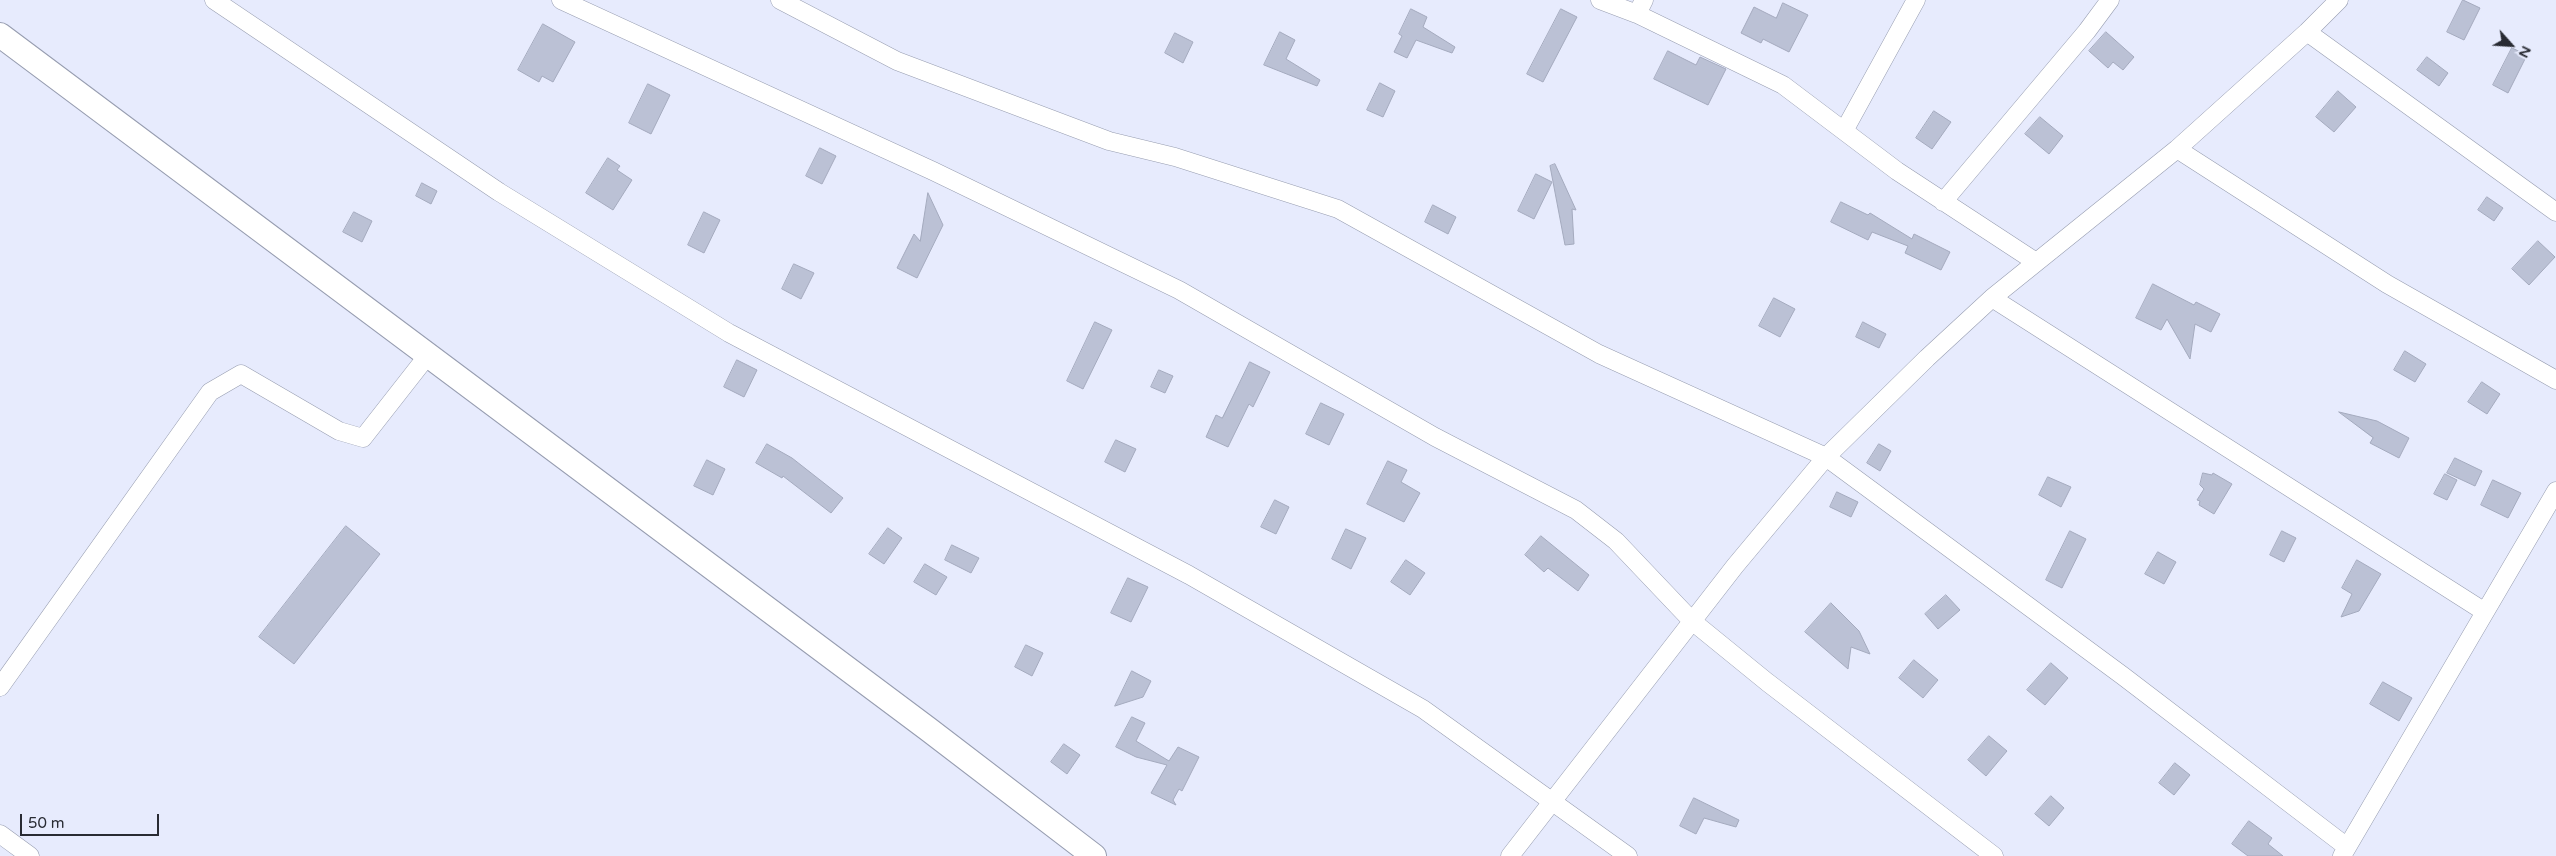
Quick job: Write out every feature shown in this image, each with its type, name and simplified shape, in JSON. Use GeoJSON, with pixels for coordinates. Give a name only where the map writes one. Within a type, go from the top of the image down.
{"type":"FeatureCollection","features":[{"type":"Feature","properties":{"kind":"main road"},"geometry":{"type":"LineString","coordinates":[[0,35],[1094,856]]}},
{"type":"Feature","properties":{"kind":"street"},"geometry":{"type":"LineString","coordinates":[[214,0],[499,192],[729,333],[1189,575],[1423,709],[1628,856]]}},
{"type":"Feature","properties":{"kind":"street"},"geometry":{"type":"LineString","coordinates":[[561,0],[933,171],[1179,290],[1435,437],[1576,510],[1616,541],[1692,621],[1767,682],[1994,856]]}},
{"type":"Feature","properties":{"kind":"street"},"geometry":{"type":"LineString","coordinates":[[780,0],[897,61],[1109,141],[1175,157],[1338,209],[1599,354],[1826,458],[2123,676],[2345,852],[2556,492]]}},
{"type":"Feature","properties":{"kind":"street"},"geometry":{"type":"LineString","coordinates":[[1600,0],[1640,7],[1783,85],[1943,202],[2036,262]]}},
{"type":"Feature","properties":{"kind":"street"},"geometry":{"type":"LineString","coordinates":[[1844,130],[1916,0]]}},
{"type":"Feature","properties":{"kind":"street"},"geometry":{"type":"LineString","coordinates":[[1943,202],[2087,31],[2110,0]]}},
{"type":"Feature","properties":{"kind":"street"},"geometry":{"type":"LineString","coordinates":[[1510,856],[1692,621],[1826,458],[1927,358],[1992,298],[2177,149],[2307,32],[2339,0]]}},
{"type":"Feature","properties":{"kind":"street"},"geometry":{"type":"LineString","coordinates":[[2307,32],[2556,212]]}},
{"type":"Feature","properties":{"kind":"street"},"geometry":{"type":"LineString","coordinates":[[2177,149],[2387,284],[2556,380]]}},
{"type":"Feature","properties":{"kind":"street"},"geometry":{"type":"LineString","coordinates":[[1992,298],[2484,612]]}},
{"type":"Feature","properties":{"kind":"street"},"geometry":{"type":"LineString","coordinates":[[0,687],[210,392],[241,374],[339,431],[363,438],[428,355]]}},
{"type":"Feature","properties":{"kind":"street"},"geometry":{"type":"LineString","coordinates":[[0,834],[30,856]]}},
{"type":"Feature","properties":{"kind":"building"},"geometry":{"type":"Polygon","coordinates":[[[2463,0],[2480,8],[2464,40],[2447,32],[2463,0]]]}},
{"type":"Feature","properties":{"kind":"building"},"geometry":{"type":"Polygon","coordinates":[[[1783,3],[1808,15],[1789,52],[1763,39],[1761,43],[1741,33],[1754,7],[1776,18],[1783,3]]]}},
{"type":"Feature","properties":{"kind":"building"},"geometry":{"type":"Polygon","coordinates":[[[1411,9],[1427,17],[1423,27],[1455,47],[1452,53],[1416,40],[1407,58],[1394,52],[1402,36],[1399,34],[1411,9]]]}},
{"type":"Feature","properties":{"kind":"building"},"geometry":{"type":"Polygon","coordinates":[[[1561,9],[1577,17],[1543,82],[1527,74],[1561,9]]]}},
{"type":"Feature","properties":{"kind":"building"},"geometry":{"type":"Polygon","coordinates":[[[543,24],[575,42],[553,82],[542,76],[539,82],[518,70],[543,24]]]}},
{"type":"Feature","properties":{"kind":"building"},"geometry":{"type":"Polygon","coordinates":[[[1280,32],[1295,40],[1286,59],[1320,80],[1317,86],[1264,65],[1280,32]]]}},
{"type":"Feature","properties":{"kind":"building"},"geometry":{"type":"Polygon","coordinates":[[[2106,32],[2134,57],[2123,70],[2113,62],[2108,68],[2089,51],[2106,32]]]}},
{"type":"Feature","properties":{"kind":"building"},"geometry":{"type":"Polygon","coordinates":[[[1175,33],[1193,42],[1183,63],[1165,53],[1175,33]]]}},
{"type":"Feature","properties":{"kind":"building"},"geometry":{"type":"Polygon","coordinates":[[[2512,48],[2527,55],[2508,93],[2493,85],[2512,48]]]}},
{"type":"Feature","properties":{"kind":"building"},"geometry":{"type":"Polygon","coordinates":[[[1668,51],[1696,65],[1700,57],[1726,69],[1708,105],[1654,79],[1668,51]]]}},
{"type":"Feature","properties":{"kind":"building"},"geometry":{"type":"Polygon","coordinates":[[[2427,57],[2448,73],[2439,86],[2417,70],[2427,57]]]}},
{"type":"Feature","properties":{"kind":"building"},"geometry":{"type":"Polygon","coordinates":[[[1380,83],[1395,91],[1383,117],[1367,110],[1380,83]]]}},
{"type":"Feature","properties":{"kind":"building"},"geometry":{"type":"Polygon","coordinates":[[[648,84],[670,95],[651,134],[629,123],[648,84]]]}},
{"type":"Feature","properties":{"kind":"building"},"geometry":{"type":"Polygon","coordinates":[[[2338,91],[2356,107],[2334,132],[2316,117],[2338,91]]]}},
{"type":"Feature","properties":{"kind":"building"},"geometry":{"type":"Polygon","coordinates":[[[1934,111],[1951,122],[1932,149],[1916,138],[1934,111]]]}},
{"type":"Feature","properties":{"kind":"building"},"geometry":{"type":"Polygon","coordinates":[[[2040,117],[2063,136],[2049,154],[2025,134],[2040,117]]]}},
{"type":"Feature","properties":{"kind":"building"},"geometry":{"type":"Polygon","coordinates":[[[820,148],[836,156],[822,184],[806,176],[820,148]]]}},
{"type":"Feature","properties":{"kind":"building"},"geometry":{"type":"Polygon","coordinates":[[[608,158],[620,166],[617,170],[632,180],[613,210],[586,193],[608,158]]]}},
{"type":"Feature","properties":{"kind":"building"},"geometry":{"type":"Polygon","coordinates":[[[1555,164],[1576,210],[1572,209],[1574,244],[1565,245],[1550,166],[1555,164]]]}},
{"type":"Feature","properties":{"kind":"building"},"geometry":{"type":"Polygon","coordinates":[[[1536,174],[1552,182],[1534,219],[1518,211],[1536,174]]]}},
{"type":"Feature","properties":{"kind":"building"},"geometry":{"type":"Polygon","coordinates":[[[422,183],[437,191],[431,204],[416,196],[422,183]]]}},
{"type":"Feature","properties":{"kind":"building"},"geometry":{"type":"Polygon","coordinates":[[[928,193],[943,225],[917,278],[897,268],[914,234],[920,241],[928,193]]]}},
{"type":"Feature","properties":{"kind":"building"},"geometry":{"type":"Polygon","coordinates":[[[2487,197],[2503,208],[2494,221],[2478,210],[2487,197]]]}},
{"type":"Feature","properties":{"kind":"building"},"geometry":{"type":"Polygon","coordinates":[[[1841,202],[1868,215],[1870,213],[1912,239],[1914,234],[1950,252],[1941,270],[1905,253],[1908,246],[1872,232],[1868,240],[1831,222],[1841,202]]]}},
{"type":"Feature","properties":{"kind":"building"},"geometry":{"type":"Polygon","coordinates":[[[1433,205],[1456,217],[1448,234],[1425,222],[1433,205]]]}},
{"type":"Feature","properties":{"kind":"building"},"geometry":{"type":"Polygon","coordinates":[[[354,212],[372,221],[362,242],[343,232],[354,212]]]}},
{"type":"Feature","properties":{"kind":"building"},"geometry":{"type":"Polygon","coordinates":[[[704,212],[720,220],[704,253],[688,245],[704,212]]]}},
{"type":"Feature","properties":{"kind":"building"},"geometry":{"type":"Polygon","coordinates":[[[2538,241],[2555,257],[2529,285],[2512,269],[2538,241]]]}},
{"type":"Feature","properties":{"kind":"building"},"geometry":{"type":"Polygon","coordinates":[[[794,264],[814,273],[801,299],[782,289],[794,264]]]}},
{"type":"Feature","properties":{"kind":"building"},"geometry":{"type":"Polygon","coordinates":[[[2153,284],[2194,305],[2196,302],[2220,314],[2211,332],[2195,324],[2190,359],[2167,319],[2161,330],[2136,318],[2153,284]]]}},
{"type":"Feature","properties":{"kind":"building"},"geometry":{"type":"Polygon","coordinates":[[[1774,298],[1795,309],[1780,337],[1759,326],[1774,298]]]}},
{"type":"Feature","properties":{"kind":"building"},"geometry":{"type":"Polygon","coordinates":[[[1095,322],[1112,330],[1083,389],[1067,381],[1095,322]]]}},
{"type":"Feature","properties":{"kind":"building"},"geometry":{"type":"Polygon","coordinates":[[[1863,322],[1886,334],[1879,348],[1856,337],[1863,322]]]}},
{"type":"Feature","properties":{"kind":"building"},"geometry":{"type":"Polygon","coordinates":[[[2405,351],[2426,364],[2415,382],[2394,370],[2405,351]]]}},
{"type":"Feature","properties":{"kind":"building"},"geometry":{"type":"Polygon","coordinates":[[[737,360],[757,370],[744,397],[724,387],[737,360]]]}},
{"type":"Feature","properties":{"kind":"building"},"geometry":{"type":"Polygon","coordinates":[[[1250,362],[1270,372],[1253,407],[1249,404],[1228,447],[1206,437],[1216,415],[1222,418],[1250,362]]]}},
{"type":"Feature","properties":{"kind":"building"},"geometry":{"type":"Polygon","coordinates":[[[1159,370],[1173,376],[1165,393],[1151,387],[1159,370]]]}},
{"type":"Feature","properties":{"kind":"building"},"geometry":{"type":"Polygon","coordinates":[[[2482,382],[2500,394],[2487,414],[2468,402],[2482,382]]]}},
{"type":"Feature","properties":{"kind":"building"},"geometry":{"type":"Polygon","coordinates":[[[1321,403],[1344,414],[1329,445],[1306,434],[1321,403]]]}},
{"type":"Feature","properties":{"kind":"building"},"geometry":{"type":"Polygon","coordinates":[[[2339,412],[2377,421],[2409,438],[2399,458],[2370,443],[2373,438],[2339,412]]]}},
{"type":"Feature","properties":{"kind":"building"},"geometry":{"type":"Polygon","coordinates":[[[1116,440],[1136,449],[1125,472],[1105,462],[1116,440]]]}},
{"type":"Feature","properties":{"kind":"building"},"geometry":{"type":"Polygon","coordinates":[[[767,444],[792,458],[843,498],[831,513],[783,476],[782,478],[756,463],[767,444]]]}},
{"type":"Feature","properties":{"kind":"building"},"geometry":{"type":"Polygon","coordinates":[[[1879,444],[1891,451],[1880,471],[1867,463],[1879,444]]]}},
{"type":"Feature","properties":{"kind":"building"},"geometry":{"type":"Polygon","coordinates":[[[2455,458],[2482,471],[2475,486],[2447,473],[2455,458]]]}},
{"type":"Feature","properties":{"kind":"building"},"geometry":{"type":"Polygon","coordinates":[[[707,460],[725,469],[713,495],[694,486],[707,460]]]}},
{"type":"Feature","properties":{"kind":"building"},"geometry":{"type":"Polygon","coordinates":[[[1388,461],[1407,470],[1401,482],[1420,493],[1404,522],[1367,504],[1388,461]]]}},
{"type":"Feature","properties":{"kind":"building"},"geometry":{"type":"Polygon","coordinates":[[[2203,473],[2212,475],[2213,473],[2232,484],[2214,514],[2199,505],[2200,501],[2197,500],[2204,489],[2200,485],[2203,473]]]}},
{"type":"Feature","properties":{"kind":"building"},"geometry":{"type":"Polygon","coordinates":[[[2445,474],[2457,480],[2447,500],[2434,494],[2445,474]]]}},
{"type":"Feature","properties":{"kind":"building"},"geometry":{"type":"Polygon","coordinates":[[[2048,477],[2071,487],[2061,507],[2039,495],[2048,477]]]}},
{"type":"Feature","properties":{"kind":"building"},"geometry":{"type":"Polygon","coordinates":[[[2493,480],[2521,493],[2508,518],[2481,505],[2493,480]]]}},
{"type":"Feature","properties":{"kind":"building"},"geometry":{"type":"Polygon","coordinates":[[[1837,492],[1858,502],[1851,517],[1830,507],[1837,492]]]}},
{"type":"Feature","properties":{"kind":"building"},"geometry":{"type":"Polygon","coordinates":[[[1275,500],[1289,507],[1276,534],[1261,527],[1275,500]]]}},
{"type":"Feature","properties":{"kind":"building"},"geometry":{"type":"Polygon","coordinates":[[[346,526],[380,554],[294,664],[259,637],[346,526]]]}},
{"type":"Feature","properties":{"kind":"building"},"geometry":{"type":"Polygon","coordinates":[[[888,528],[902,538],[884,564],[869,554],[888,528]]]}},
{"type":"Feature","properties":{"kind":"building"},"geometry":{"type":"Polygon","coordinates":[[[1346,529],[1366,538],[1351,569],[1332,559],[1346,529]]]}},
{"type":"Feature","properties":{"kind":"building"},"geometry":{"type":"Polygon","coordinates":[[[2070,531],[2086,539],[2062,588],[2046,580],[2070,531]]]}},
{"type":"Feature","properties":{"kind":"building"},"geometry":{"type":"Polygon","coordinates":[[[2282,531],[2296,538],[2284,562],[2270,555],[2282,531]]]}},
{"type":"Feature","properties":{"kind":"building"},"geometry":{"type":"Polygon","coordinates":[[[1541,536],[1589,575],[1578,591],[1548,568],[1544,572],[1525,555],[1541,536]]]}},
{"type":"Feature","properties":{"kind":"building"},"geometry":{"type":"Polygon","coordinates":[[[952,545],[979,558],[971,573],[945,560],[952,545]]]}},
{"type":"Feature","properties":{"kind":"building"},"geometry":{"type":"Polygon","coordinates":[[[2158,552],[2176,562],[2164,584],[2145,574],[2158,552]]]}},
{"type":"Feature","properties":{"kind":"building"},"geometry":{"type":"Polygon","coordinates":[[[1406,560],[1425,573],[1410,595],[1391,582],[1406,560]]]}},
{"type":"Feature","properties":{"kind":"building"},"geometry":{"type":"Polygon","coordinates":[[[2357,560],[2381,574],[2359,611],[2341,617],[2352,594],[2342,588],[2357,560]]]}},
{"type":"Feature","properties":{"kind":"building"},"geometry":{"type":"Polygon","coordinates":[[[925,564],[947,577],[936,595],[914,582],[925,564]]]}},
{"type":"Feature","properties":{"kind":"building"},"geometry":{"type":"Polygon","coordinates":[[[1128,578],[1148,587],[1131,622],[1111,613],[1128,578]]]}},
{"type":"Feature","properties":{"kind":"building"},"geometry":{"type":"Polygon","coordinates":[[[1946,595],[1960,610],[1938,629],[1925,614],[1946,595]]]}},
{"type":"Feature","properties":{"kind":"building"},"geometry":{"type":"Polygon","coordinates":[[[1831,603],[1859,631],[1870,654],[1851,647],[1848,669],[1805,632],[1831,603]]]}},
{"type":"Feature","properties":{"kind":"building"},"geometry":{"type":"Polygon","coordinates":[[[1026,645],[1043,653],[1032,676],[1015,667],[1026,645]]]}},
{"type":"Feature","properties":{"kind":"building"},"geometry":{"type":"Polygon","coordinates":[[[1914,660],[1938,680],[1923,698],[1899,678],[1914,660]]]}},
{"type":"Feature","properties":{"kind":"building"},"geometry":{"type":"Polygon","coordinates":[[[2051,663],[2068,678],[2045,705],[2027,690],[2051,663]]]}},
{"type":"Feature","properties":{"kind":"building"},"geometry":{"type":"Polygon","coordinates":[[[1132,671],[1151,681],[1143,697],[1115,706],[1132,671]]]}},
{"type":"Feature","properties":{"kind":"building"},"geometry":{"type":"Polygon","coordinates":[[[2383,682],[2412,698],[2399,721],[2370,704],[2383,682]]]}},
{"type":"Feature","properties":{"kind":"building"},"geometry":{"type":"Polygon","coordinates":[[[1132,717],[1145,723],[1136,741],[1169,761],[1178,747],[1199,757],[1182,791],[1179,789],[1173,800],[1176,805],[1151,793],[1167,765],[1136,757],[1116,747],[1132,717]]]}},
{"type":"Feature","properties":{"kind":"building"},"geometry":{"type":"Polygon","coordinates":[[[1989,736],[2007,751],[1986,776],[1968,760],[1989,736]]]}},
{"type":"Feature","properties":{"kind":"building"},"geometry":{"type":"Polygon","coordinates":[[[1064,744],[1080,755],[1067,774],[1051,762],[1064,744]]]}},
{"type":"Feature","properties":{"kind":"building"},"geometry":{"type":"Polygon","coordinates":[[[2175,763],[2190,775],[2174,795],[2159,783],[2175,763]]]}},
{"type":"Feature","properties":{"kind":"building"},"geometry":{"type":"Polygon","coordinates":[[[2051,796],[2064,808],[2049,826],[2035,814],[2051,796]]]}},
{"type":"Feature","properties":{"kind":"building"},"geometry":{"type":"Polygon","coordinates":[[[1694,798],[1739,820],[1736,827],[1704,818],[1696,834],[1680,826],[1694,798]]]}},
{"type":"Feature","properties":{"kind":"building"},"geometry":{"type":"Polygon","coordinates":[[[2249,821],[2272,838],[2268,844],[2283,856],[2248,856],[2232,844],[2249,821]]]}}]}
